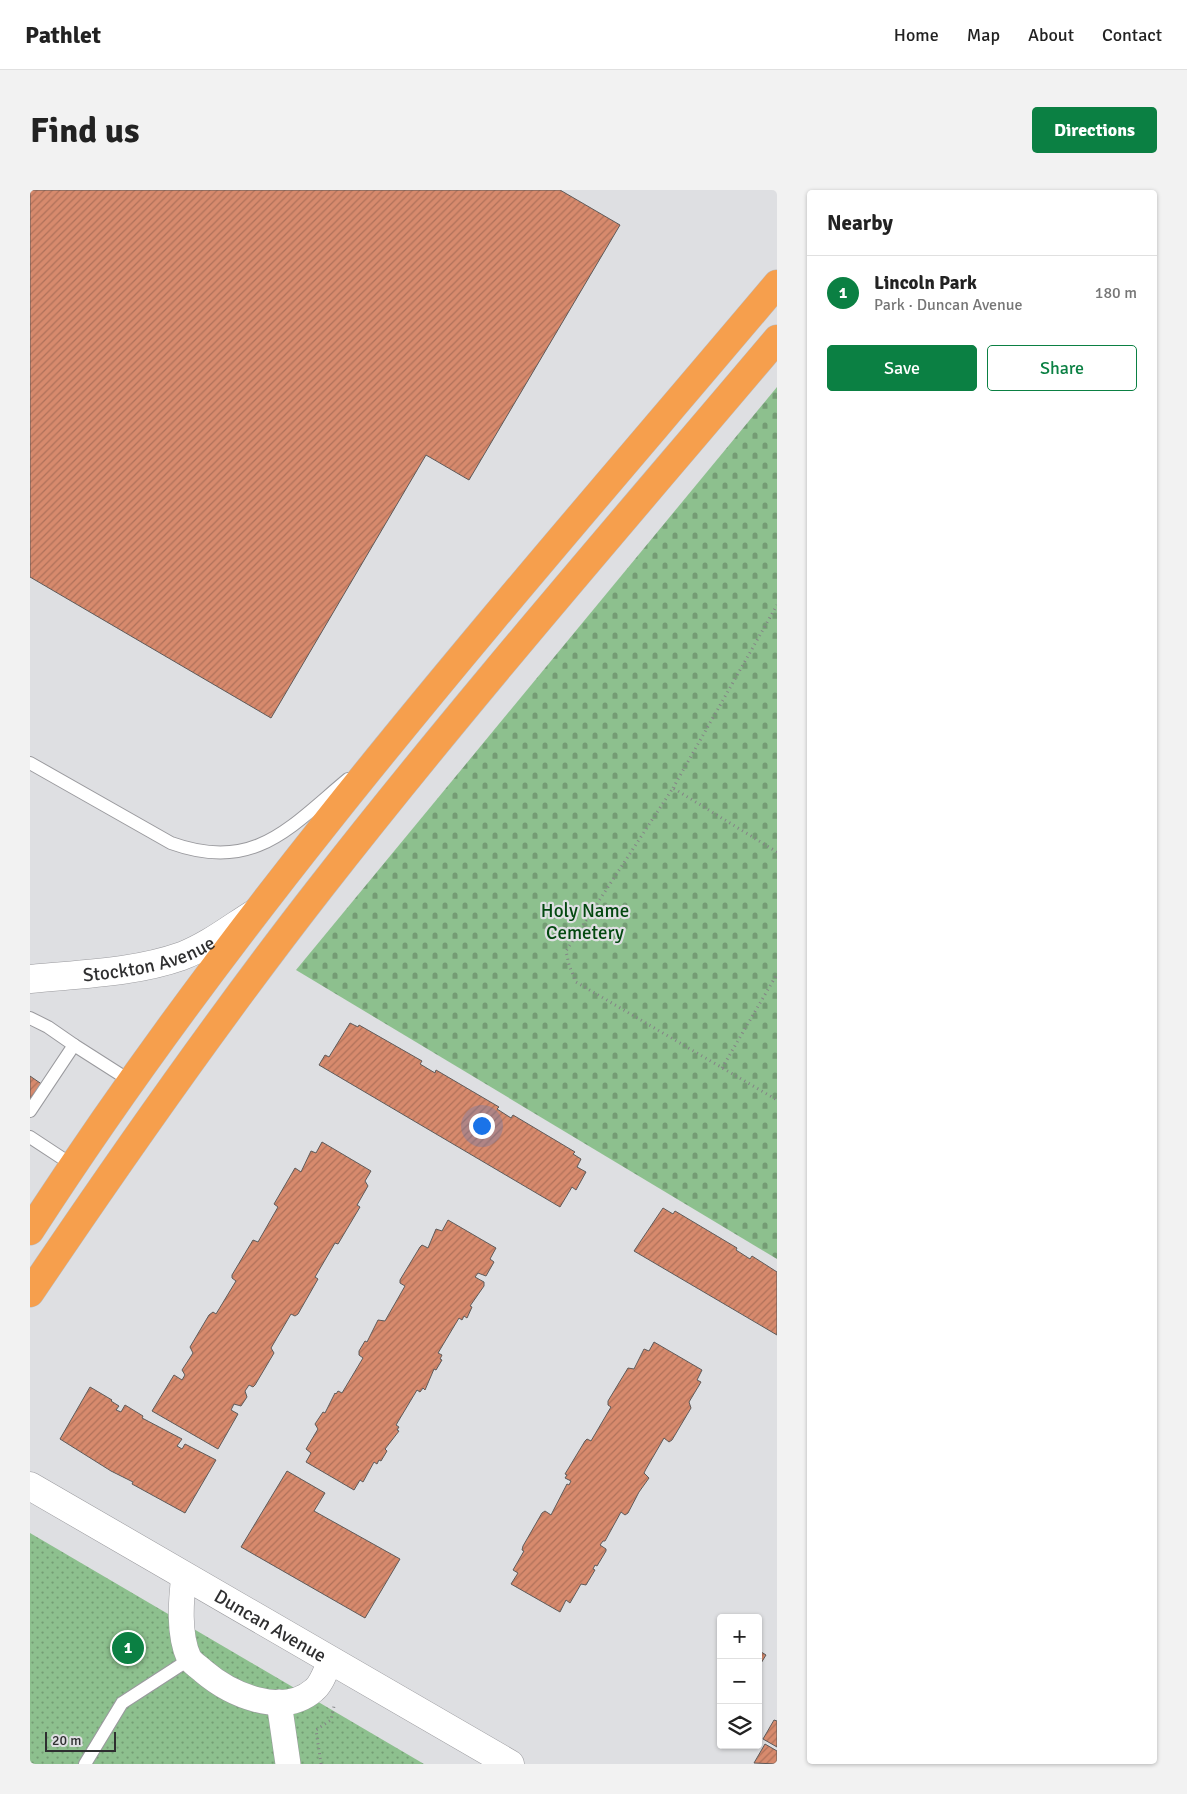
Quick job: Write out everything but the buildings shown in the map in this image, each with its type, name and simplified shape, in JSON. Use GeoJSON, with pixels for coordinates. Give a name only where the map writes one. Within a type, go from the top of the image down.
{"type":"FeatureCollection","features":[{"type":"Feature","properties":{"kind":"highway"},"geometry":{"type":"LineString","coordinates":[[31,1228],[132,1082],[258,912],[389,746],[777,284]]}},
{"type":"Feature","properties":{"kind":"highway"},"geometry":{"type":"LineString","coordinates":[[30,1293],[116,1166],[206,1039],[320,888],[488,681],[777,339]]}},
{"type":"Feature","properties":{"kind":"main road","name":"Stockton Avenue"},"geometry":{"type":"LineString","coordinates":[[30,979],[147,966],[168,960],[207,944],[258,912]]}},
{"type":"Feature","properties":{"kind":"main road","name":"Duncan Avenue"},"geometry":{"type":"LineString","coordinates":[[30,1486],[510,1764]]}},
{"type":"Feature","properties":{"kind":"street"},"geometry":{"type":"LineString","coordinates":[[184,1575],[180,1609],[190,1659],[213,1679],[240,1695],[279,1702],[293,1700],[315,1690],[331,1660]]}},
{"type":"Feature","properties":{"kind":"street"},"geometry":{"type":"LineString","coordinates":[[279,1702],[288,1764]]}},
{"type":"Feature","properties":{"kind":"lane"},"geometry":{"type":"LineString","coordinates":[[30,762],[170,843],[192,851],[227,853],[257,847],[280,835],[389,746]]}},
{"type":"Feature","properties":{"kind":"lane"},"geometry":{"type":"LineString","coordinates":[[30,1018],[48,1026],[74,1046],[132,1082]]}},
{"type":"Feature","properties":{"kind":"lane"},"geometry":{"type":"LineString","coordinates":[[30,1111],[74,1046]]}},
{"type":"Feature","properties":{"kind":"lane"},"geometry":{"type":"LineString","coordinates":[[30,1137],[74,1166]]}},
{"type":"Feature","properties":{"kind":"lane"},"geometry":{"type":"LineString","coordinates":[[85,1764],[122,1702],[190,1659]]}},
{"type":"Feature","properties":{"kind":"path"},"geometry":{"type":"LineString","coordinates":[[777,605],[673,788],[566,951],[568,964],[576,982],[777,1100]]}},
{"type":"Feature","properties":{"kind":"path"},"geometry":{"type":"LineString","coordinates":[[673,788],[777,852]]}},
{"type":"Feature","properties":{"kind":"path"},"geometry":{"type":"LineString","coordinates":[[722,1068],[777,974]]}},
{"type":"Feature","properties":{"kind":"path"},"geometry":{"type":"LineString","coordinates":[[321,1764],[316,1730],[331,1720],[336,1699]]}},
{"type":"Feature","properties":{"kind":"green space","name":"Holy Name Cemetery"},"geometry":{"type":"Polygon","coordinates":[[[777,387],[777,1259],[296,970],[777,387]]]}},
{"type":"Feature","properties":{"kind":"green space"},"geometry":{"type":"Polygon","coordinates":[[[30,1533],[424,1764],[30,1764],[30,1533]]]}},
{"type":"Feature","properties":{"kind":"place","name":"Lincoln Park"},"geometry":{"type":"Point","coordinates":[128,1648]}}]}
